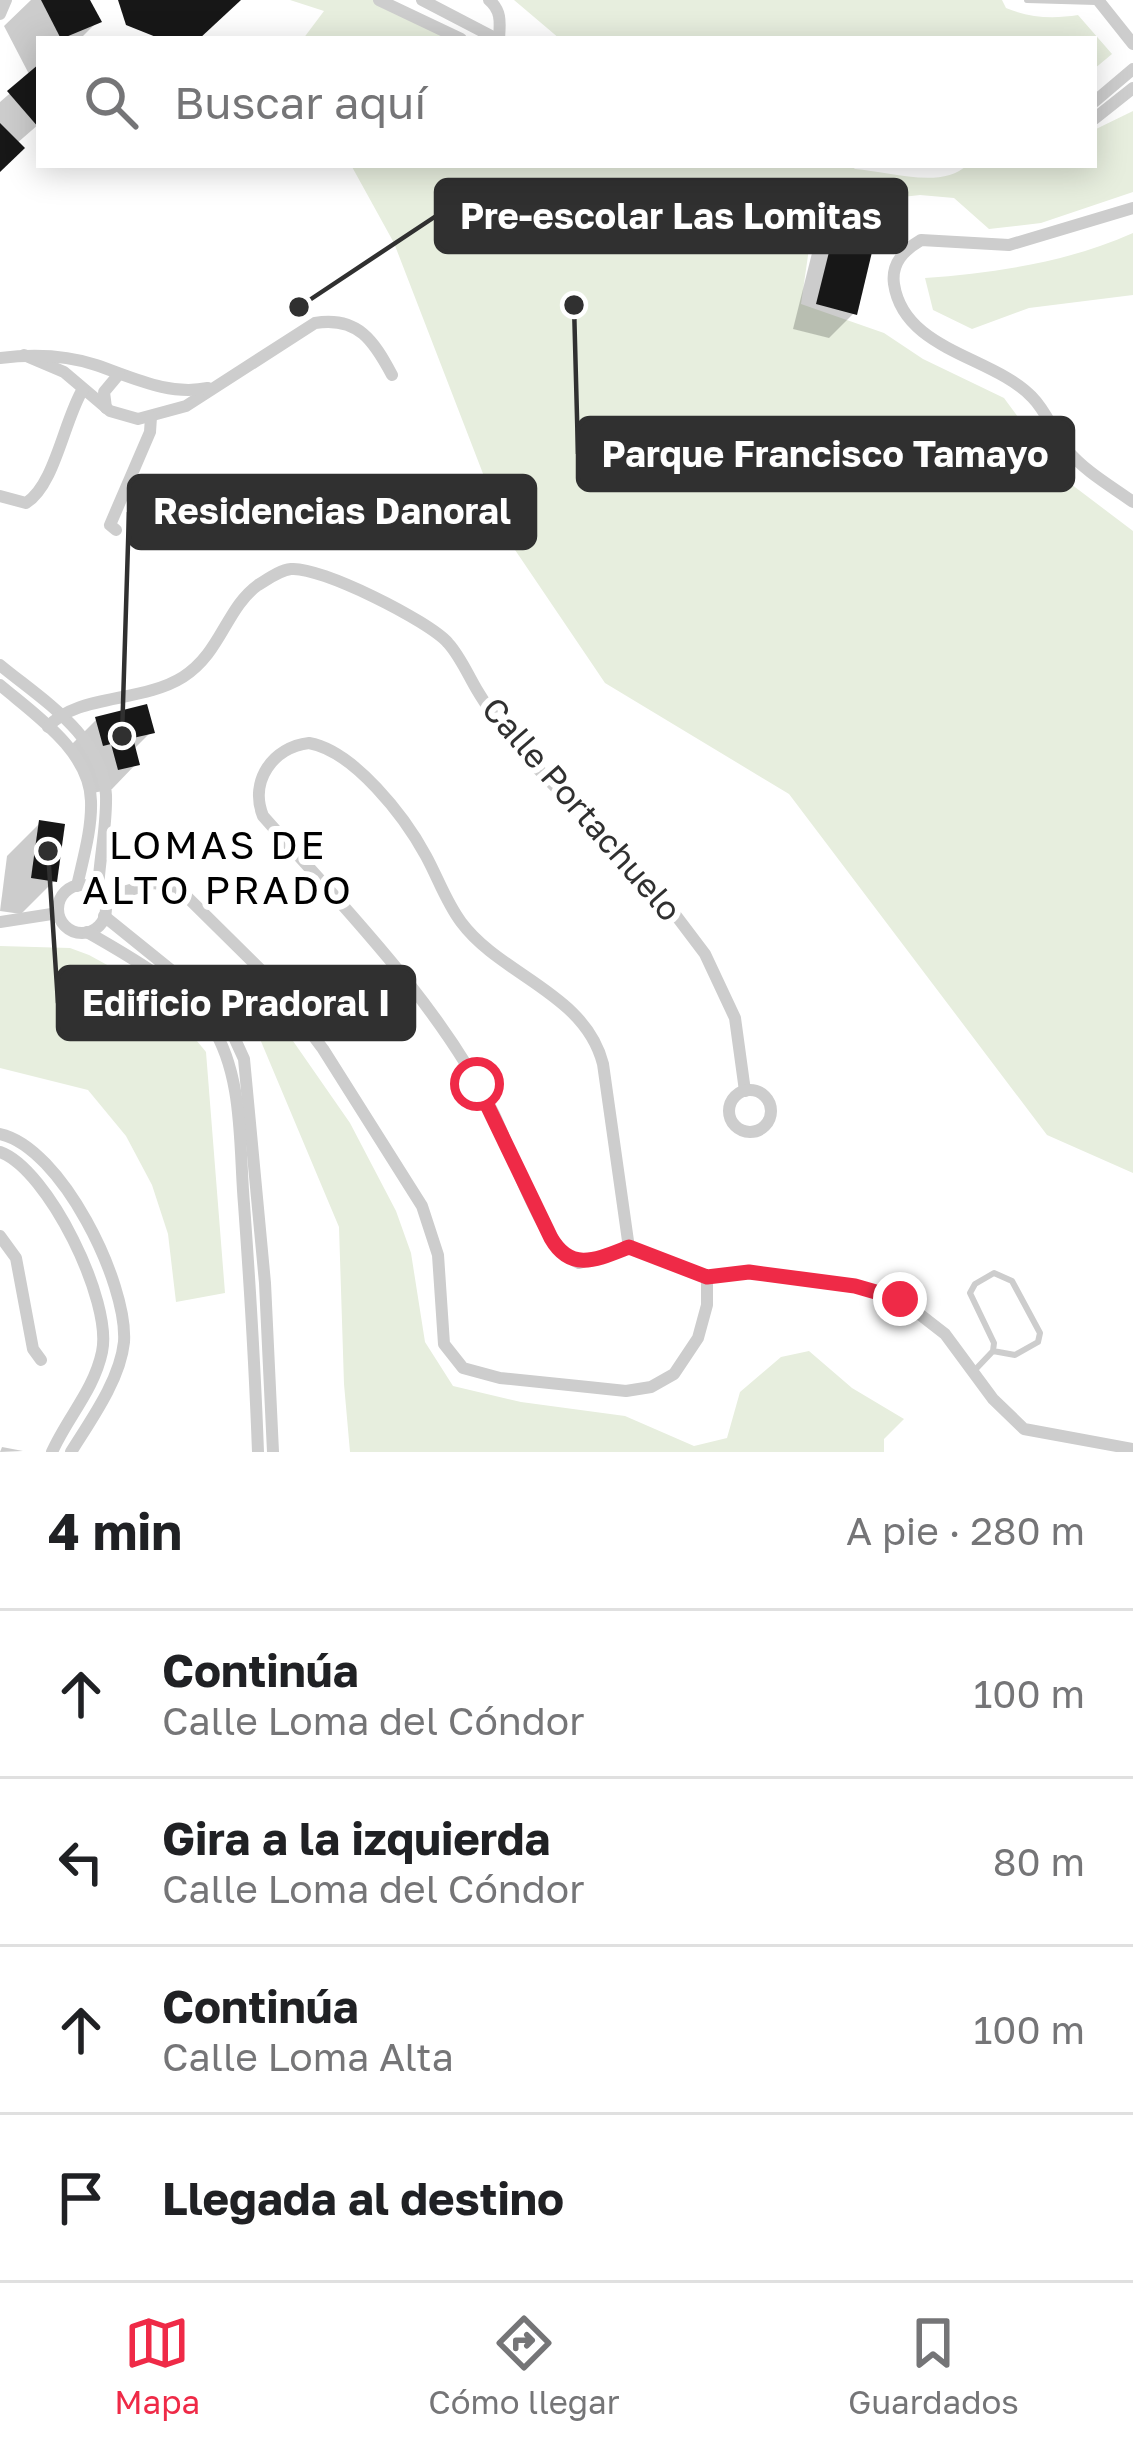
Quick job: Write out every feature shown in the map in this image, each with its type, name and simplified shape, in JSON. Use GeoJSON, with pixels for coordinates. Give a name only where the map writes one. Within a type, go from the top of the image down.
{"type":"FeatureCollection","features":[{"type":"Feature","properties":{"kind":"street"},"geometry":{"type":"LineString","coordinates":[[0,14],[6,0]]}},
{"type":"Feature","properties":{"kind":"street"},"geometry":{"type":"LineString","coordinates":[[379,0],[455,36]]}},
{"type":"Feature","properties":{"kind":"street"},"geometry":{"type":"LineString","coordinates":[[422,0],[492,36]]}},
{"type":"Feature","properties":{"kind":"street"},"geometry":{"type":"LineString","coordinates":[[490,0],[500,19],[498,36]]}},
{"type":"Feature","properties":{"kind":"street"},"geometry":{"type":"LineString","coordinates":[[1098,1],[1133,44]]}},
{"type":"Feature","properties":{"kind":"street"},"geometry":{"type":"LineString","coordinates":[[1097,116],[1127,87],[1133,69]]}},
{"type":"Feature","properties":{"kind":"street"},"geometry":{"type":"LineString","coordinates":[[1097,101],[1127,87]]}},
{"type":"Feature","properties":{"kind":"street"},"geometry":{"type":"LineString","coordinates":[[1133,208],[1009,245],[921,240],[900,256],[893,278],[901,304],[922,330],[1034,398],[1080,464],[1133,502]]}},
{"type":"Feature","properties":{"kind":"street"},"geometry":{"type":"LineString","coordinates":[[24,355],[64,372],[106,408],[130,418],[186,406],[302,330],[330,321],[345,322],[366,334],[392,375]]}},
{"type":"Feature","properties":{"kind":"street"},"geometry":{"type":"LineString","coordinates":[[0,358],[71,358],[164,390],[186,392],[217,386]]}},
{"type":"Feature","properties":{"kind":"street"},"geometry":{"type":"LineString","coordinates":[[106,408],[104,392],[119,374]]}},
{"type":"Feature","properties":{"kind":"street"},"geometry":{"type":"LineString","coordinates":[[0,496],[26,503],[40,492],[71,408],[83,389]]}},
{"type":"Feature","properties":{"kind":"street"},"geometry":{"type":"LineString","coordinates":[[116,530],[110,525],[150,432],[151,417],[166,404],[164,390]]}},
{"type":"Feature","properties":{"kind":"street","name":"Calle Portachuelo"},"geometry":{"type":"LineString","coordinates":[[59,714],[142,696],[188,674],[213,649],[248,593],[283,571],[311,571],[411,617],[448,643],[497,722],[689,931],[719,979],[735,1018],[745,1091]]}},
{"type":"Feature","properties":{"kind":"street"},"geometry":{"type":"LineString","coordinates":[[0,665],[92,749],[106,796],[100,895],[104,916],[213,1004],[244,1059],[264,1262],[273,1452]]}},
{"type":"Feature","properties":{"kind":"street"},"geometry":{"type":"LineString","coordinates":[[0,685],[76,759],[92,797],[77,886]]}},
{"type":"Feature","properties":{"kind":"street"},"geometry":{"type":"LineString","coordinates":[[48,727],[59,714]]}},
{"type":"Feature","properties":{"kind":"street"},"geometry":{"type":"LineString","coordinates":[[629,1247],[603,1064],[593,1036],[559,1000],[470,932],[409,830],[352,764],[325,746],[309,743],[284,750],[260,781],[258,803],[263,816],[389,960],[460,1056],[492,1110],[558,1249],[579,1263],[629,1247],[707,1277],[749,1272],[855,1286],[900,1299],[945,1334],[1003,1412],[1024,1429],[1133,1449]]}},
{"type":"Feature","properties":{"kind":"street"},"geometry":{"type":"LineString","coordinates":[[58,913],[64,893],[77,886],[100,895],[154,884],[177,887],[272,980],[323,1049],[422,1206],[438,1255],[444,1344],[463,1368],[551,1384],[626,1391],[652,1387],[674,1374],[698,1338],[707,1277]]}},
{"type":"Feature","properties":{"kind":"street"},"geometry":{"type":"LineString","coordinates":[[0,922],[58,913]]}},
{"type":"Feature","properties":{"kind":"street"},"geometry":{"type":"LineString","coordinates":[[58,913],[69,929],[87,932],[129,957],[190,1003],[206,1018],[225,1052],[238,1135],[258,1452]]}},
{"type":"Feature","properties":{"kind":"street"},"geometry":{"type":"LineString","coordinates":[[87,932],[104,916]]}},
{"type":"Feature","properties":{"kind":"street"},"geometry":{"type":"LineString","coordinates":[[0,1134],[28,1144],[63,1181],[106,1268],[121,1313],[120,1358],[108,1389],[71,1452]]}},
{"type":"Feature","properties":{"kind":"street"},"geometry":{"type":"LineString","coordinates":[[0,1152],[26,1168],[49,1196],[102,1309],[99,1363],[52,1452]]}},
{"type":"Feature","properties":{"kind":"street"},"geometry":{"type":"LineString","coordinates":[[0,1236],[16,1258],[33,1349],[41,1360]]}},
{"type":"Feature","properties":{"kind":"lane"},"geometry":{"type":"LineString","coordinates":[[1027,0],[1098,1]]}},
{"type":"Feature","properties":{"kind":"lane"},"geometry":{"type":"LineString","coordinates":[[974,1371],[993,1352],[994,1342],[970,1293],[975,1284],[994,1273],[1012,1281],[1040,1333],[1038,1342],[1016,1355],[993,1352]]}},
{"type":"Feature","properties":{"kind":"green space"},"geometry":{"type":"Polygon","coordinates":[[[290,0],[381,0],[459,36],[305,36],[324,11],[290,0]]]}},
{"type":"Feature","properties":{"kind":"green space"},"geometry":{"type":"Polygon","coordinates":[[[514,0],[1002,0],[1006,8],[1033,16],[1078,15],[1096,36],[556,36],[514,0]]]}},
{"type":"Feature","properties":{"kind":"green space"},"geometry":{"type":"Polygon","coordinates":[[[1097,37],[1112,54],[1097,66],[1097,37]]]}},
{"type":"Feature","properties":{"kind":"green space"},"geometry":{"type":"Polygon","coordinates":[[[1133,111],[1133,192],[1041,223],[989,229],[954,198],[920,195],[815,207],[801,304],[884,333],[923,359],[1004,398],[1063,478],[1133,531],[1133,1173],[1047,1135],[789,794],[605,683],[509,541],[394,243],[353,168],[854,168],[929,178],[963,168],[1097,168],[1097,129],[1133,111]]]}},
{"type":"Feature","properties":{"kind":"green space"},"geometry":{"type":"Polygon","coordinates":[[[1133,233],[1133,295],[1029,308],[972,329],[933,310],[925,278],[1031,264],[1083,252],[1133,233]]]}},
{"type":"Feature","properties":{"kind":"green space"},"geometry":{"type":"Polygon","coordinates":[[[0,946],[70,948],[89,955],[120,972],[179,1019],[206,1052],[225,1293],[176,1302],[168,1234],[152,1185],[126,1136],[88,1090],[0,1068],[0,946]]]}},
{"type":"Feature","properties":{"kind":"green space"},"geometry":{"type":"Polygon","coordinates":[[[259,992],[350,1123],[396,1211],[411,1253],[425,1342],[453,1386],[521,1402],[625,1416],[694,1446],[727,1438],[740,1392],[781,1357],[809,1351],[852,1388],[904,1419],[884,1439],[884,1452],[350,1452],[339,1227],[247,1008],[259,992]]]}},
{"type":"Feature","properties":{"kind":"building"},"geometry":{"type":"Polygon","coordinates":[[[41,0],[90,0],[102,22],[59,36],[41,0]]]}},
{"type":"Feature","properties":{"kind":"building"},"geometry":{"type":"Polygon","coordinates":[[[118,0],[241,0],[202,36],[154,36],[126,25],[118,0]]]}},
{"type":"Feature","properties":{"kind":"building"},"geometry":{"type":"Polygon","coordinates":[[[36,67],[36,125],[7,91],[36,67]]]}},
{"type":"Feature","properties":{"kind":"building"},"geometry":{"type":"Polygon","coordinates":[[[0,123],[25,148],[0,172],[0,123]]]}},
{"type":"Feature","properties":{"kind":"building"},"geometry":{"type":"Polygon","coordinates":[[[837,220],[877,231],[857,315],[816,304],[837,220]]]}},
{"type":"Feature","properties":{"kind":"building"},"geometry":{"type":"Polygon","coordinates":[[[147,704],[155,733],[133,738],[140,765],[118,770],[111,744],[103,746],[95,717],[147,704]]]}},
{"type":"Feature","properties":{"kind":"building"},"geometry":{"type":"Polygon","coordinates":[[[39,820],[65,824],[57,882],[31,878],[39,820]]]}},
{"type":"Feature","properties":{"kind":"place","name":"Parque Francisco Tamayo"},"geometry":{"type":"Point","coordinates":[574,305]}},
{"type":"Feature","properties":{"kind":"place","name":"Pre-escolar Las Lomitas"},"geometry":{"type":"Point","coordinates":[299,307]}},
{"type":"Feature","properties":{"kind":"place","name":"Residencias Danoral"},"geometry":{"type":"Point","coordinates":[122,736]}},
{"type":"Feature","properties":{"kind":"place","name":"Edificio Pradoral I"},"geometry":{"type":"Point","coordinates":[48,851]}},
{"type":"Feature","properties":{"kind":"district","name":"LOMAS DE ALTO PRADO"},"geometry":{"type":"Point","coordinates":[218,868]}},
{"type":"Feature","properties":{"kind":"route"},"geometry":{"type":"LineString","coordinates":[[477,1084],[551,1238],[567,1257],[579,1263],[593,1261],[629,1247],[707,1277],[749,1272],[855,1286],[900,1299]]}}]}
